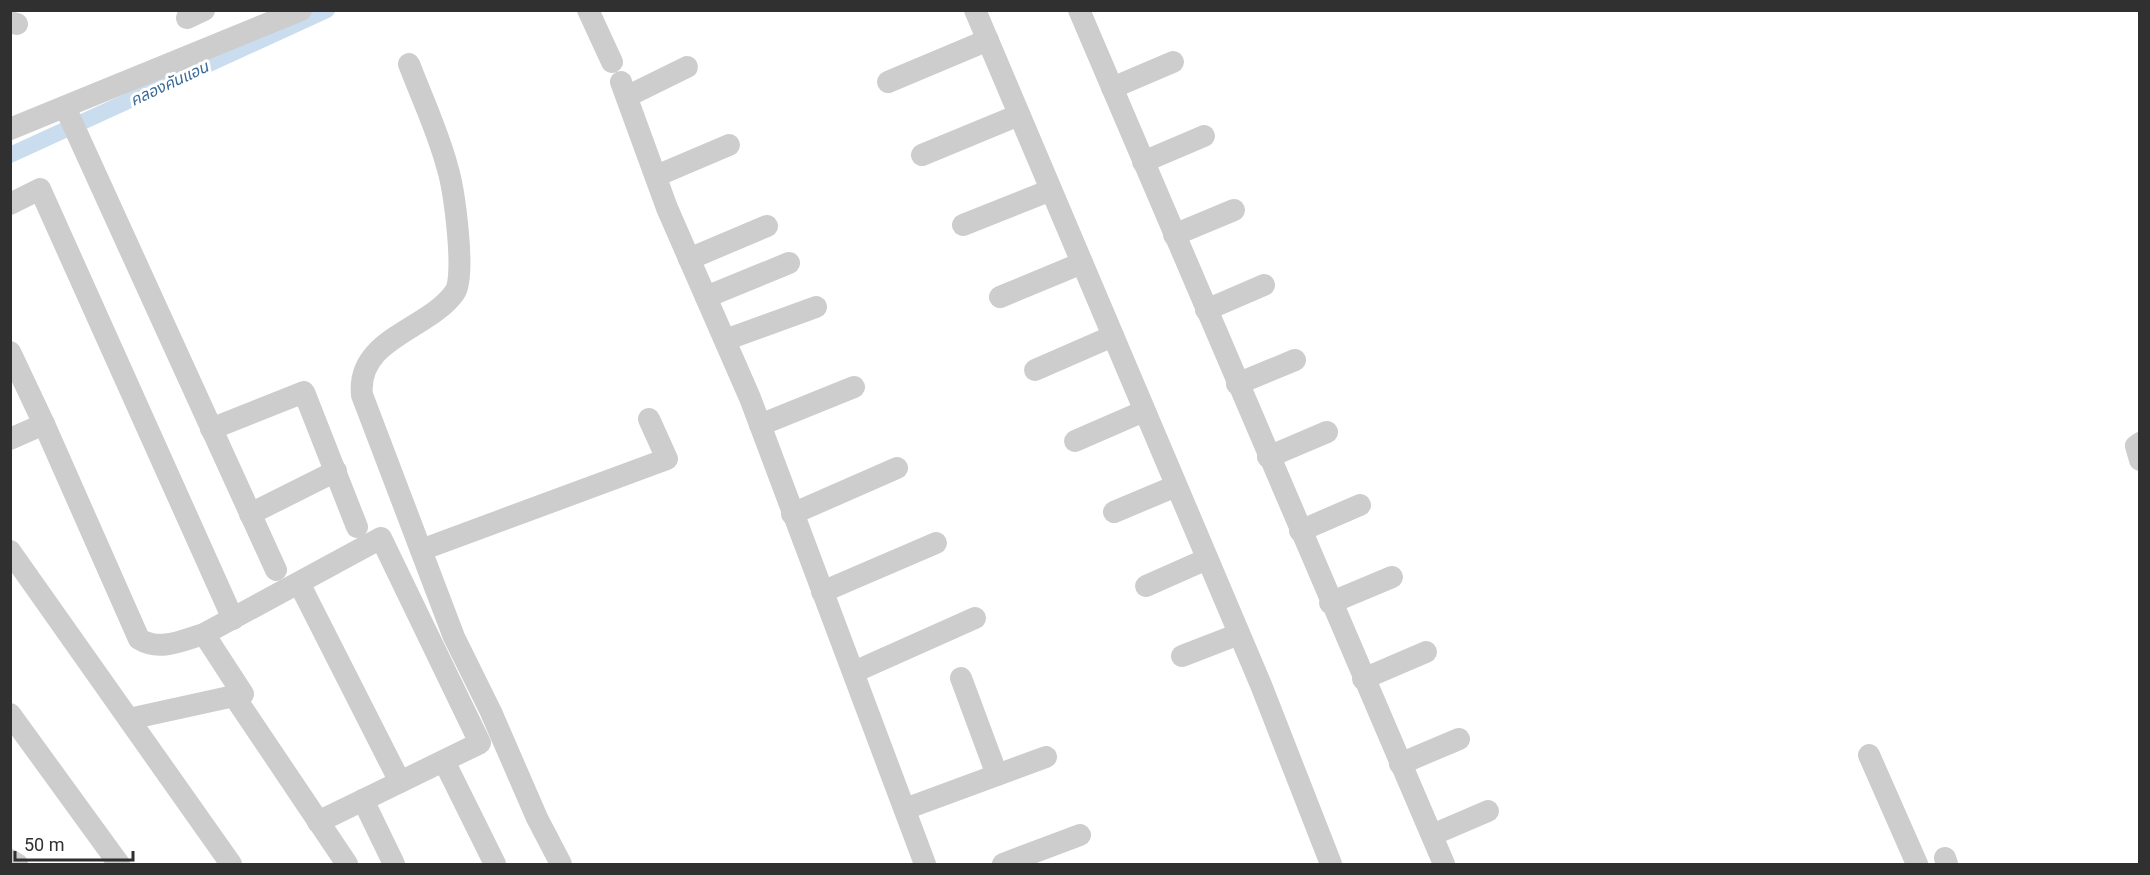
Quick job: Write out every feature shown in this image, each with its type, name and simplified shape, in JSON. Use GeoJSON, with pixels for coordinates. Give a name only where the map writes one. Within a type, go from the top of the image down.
{"type":"FeatureCollection","features":[{"type":"Feature","properties":{"kind":"street"},"geometry":{"type":"LineString","coordinates":[[10,129],[302,10]]}},
{"type":"Feature","properties":{"kind":"street"},"geometry":{"type":"LineString","coordinates":[[588,10],[612,62]]}},
{"type":"Feature","properties":{"kind":"street"},"geometry":{"type":"LineString","coordinates":[[975,10],[1239,634],[1331,864]]}},
{"type":"Feature","properties":{"kind":"street"},"geometry":{"type":"LineString","coordinates":[[1080,11],[1330,603],[1444,864]]}},
{"type":"Feature","properties":{"kind":"street"},"geometry":{"type":"LineString","coordinates":[[888,82],[988,40]]}},
{"type":"Feature","properties":{"kind":"street"},"geometry":{"type":"LineString","coordinates":[[1112,88],[1173,62]]}},
{"type":"Feature","properties":{"kind":"street"},"geometry":{"type":"LineString","coordinates":[[409,64],[448,167],[461,262],[456,291],[374,356],[360,380],[362,395],[454,637],[491,712],[537,818],[561,864]]}},
{"type":"Feature","properties":{"kind":"street"},"geometry":{"type":"LineString","coordinates":[[687,67],[625,89],[689,259],[760,425],[925,864]]}},
{"type":"Feature","properties":{"kind":"street"},"geometry":{"type":"LineString","coordinates":[[65,107],[276,570]]}},
{"type":"Feature","properties":{"kind":"street"},"geometry":{"type":"LineString","coordinates":[[922,155],[1019,114]]}},
{"type":"Feature","properties":{"kind":"street"},"geometry":{"type":"LineString","coordinates":[[1143,162],[1204,136]]}},
{"type":"Feature","properties":{"kind":"street"},"geometry":{"type":"LineString","coordinates":[[656,176],[729,145]]}},
{"type":"Feature","properties":{"kind":"street"},"geometry":{"type":"LineString","coordinates":[[10,204],[40,189],[233,619]]}},
{"type":"Feature","properties":{"kind":"street"},"geometry":{"type":"LineString","coordinates":[[963,225],[1051,190]]}},
{"type":"Feature","properties":{"kind":"street"},"geometry":{"type":"LineString","coordinates":[[1174,235],[1234,210]]}},
{"type":"Feature","properties":{"kind":"street"},"geometry":{"type":"LineString","coordinates":[[689,259],[767,226]]}},
{"type":"Feature","properties":{"kind":"street"},"geometry":{"type":"LineString","coordinates":[[706,297],[789,263]]}},
{"type":"Feature","properties":{"kind":"street"},"geometry":{"type":"LineString","coordinates":[[1000,297],[1082,263]]}},
{"type":"Feature","properties":{"kind":"street"},"geometry":{"type":"LineString","coordinates":[[1206,310],[1264,285]]}},
{"type":"Feature","properties":{"kind":"street"},"geometry":{"type":"LineString","coordinates":[[725,340],[816,307]]}},
{"type":"Feature","properties":{"kind":"street"},"geometry":{"type":"LineString","coordinates":[[1035,370],[1113,336]]}},
{"type":"Feature","properties":{"kind":"street"},"geometry":{"type":"LineString","coordinates":[[10,352],[139,639],[149,646],[163,646],[204,634],[381,538],[480,743],[318,822]]}},
{"type":"Feature","properties":{"kind":"street"},"geometry":{"type":"LineString","coordinates":[[1238,384],[1295,360]]}},
{"type":"Feature","properties":{"kind":"street"},"geometry":{"type":"LineString","coordinates":[[760,425],[854,387]]}},
{"type":"Feature","properties":{"kind":"street"},"geometry":{"type":"LineString","coordinates":[[211,429],[304,392],[357,527]]}},
{"type":"Feature","properties":{"kind":"street"},"geometry":{"type":"LineString","coordinates":[[1075,441],[1144,411]]}},
{"type":"Feature","properties":{"kind":"street"},"geometry":{"type":"LineString","coordinates":[[421,550],[667,459],[649,419]]}},
{"type":"Feature","properties":{"kind":"street"},"geometry":{"type":"LineString","coordinates":[[10,439],[44,424]]}},
{"type":"Feature","properties":{"kind":"street"},"geometry":{"type":"LineString","coordinates":[[1268,457],[1327,432]]}},
{"type":"Feature","properties":{"kind":"street"},"geometry":{"type":"LineString","coordinates":[[2139,443],[2136,446],[2139,460]]}},
{"type":"Feature","properties":{"kind":"street"},"geometry":{"type":"LineString","coordinates":[[792,514],[897,468]]}},
{"type":"Feature","properties":{"kind":"street"},"geometry":{"type":"LineString","coordinates":[[250,514],[336,471]]}},
{"type":"Feature","properties":{"kind":"street"},"geometry":{"type":"LineString","coordinates":[[1114,512],[1176,486]]}},
{"type":"Feature","properties":{"kind":"street"},"geometry":{"type":"LineString","coordinates":[[1300,531],[1360,506]]}},
{"type":"Feature","properties":{"kind":"street"},"geometry":{"type":"LineString","coordinates":[[822,592],[936,543]]}},
{"type":"Feature","properties":{"kind":"street"},"geometry":{"type":"LineString","coordinates":[[10,551],[231,864]]}},
{"type":"Feature","properties":{"kind":"street"},"geometry":{"type":"LineString","coordinates":[[1146,586],[1207,559]]}},
{"type":"Feature","properties":{"kind":"street"},"geometry":{"type":"LineString","coordinates":[[1330,603],[1392,577]]}},
{"type":"Feature","properties":{"kind":"street"},"geometry":{"type":"LineString","coordinates":[[299,583],[400,782]]}},
{"type":"Feature","properties":{"kind":"street"},"geometry":{"type":"LineString","coordinates":[[854,672],[975,618]]}},
{"type":"Feature","properties":{"kind":"street"},"geometry":{"type":"LineString","coordinates":[[129,719],[243,694],[204,634]]}},
{"type":"Feature","properties":{"kind":"street"},"geometry":{"type":"LineString","coordinates":[[1182,656],[1239,634]]}},
{"type":"Feature","properties":{"kind":"street"},"geometry":{"type":"LineString","coordinates":[[1363,679],[1426,652]]}},
{"type":"Feature","properties":{"kind":"street"},"geometry":{"type":"LineString","coordinates":[[961,678],[997,775]]}},
{"type":"Feature","properties":{"kind":"street"},"geometry":{"type":"LineString","coordinates":[[234,696],[347,864]]}},
{"type":"Feature","properties":{"kind":"street"},"geometry":{"type":"LineString","coordinates":[[10,714],[119,864]]}},
{"type":"Feature","properties":{"kind":"street"},"geometry":{"type":"LineString","coordinates":[[1400,764],[1460,739]]}},
{"type":"Feature","properties":{"kind":"street"},"geometry":{"type":"LineString","coordinates":[[1869,755],[1917,864]]}},
{"type":"Feature","properties":{"kind":"street"},"geometry":{"type":"LineString","coordinates":[[905,809],[1046,757]]}},
{"type":"Feature","properties":{"kind":"street"},"geometry":{"type":"LineString","coordinates":[[444,761],[495,864]]}},
{"type":"Feature","properties":{"kind":"street"},"geometry":{"type":"LineString","coordinates":[[363,800],[394,864]]}},
{"type":"Feature","properties":{"kind":"street"},"geometry":{"type":"LineString","coordinates":[[1432,835],[1488,811]]}},
{"type":"Feature","properties":{"kind":"street"},"geometry":{"type":"LineString","coordinates":[[1002,864],[1080,835]]}},
{"type":"Feature","properties":{"kind":"street"},"geometry":{"type":"LineString","coordinates":[[10,860],[17,864]]}},
{"type":"Feature","properties":{"kind":"waterway","name":"คลองคันแอน"},"geometry":{"type":"LineString","coordinates":[[10,155],[327,10]]}}]}
